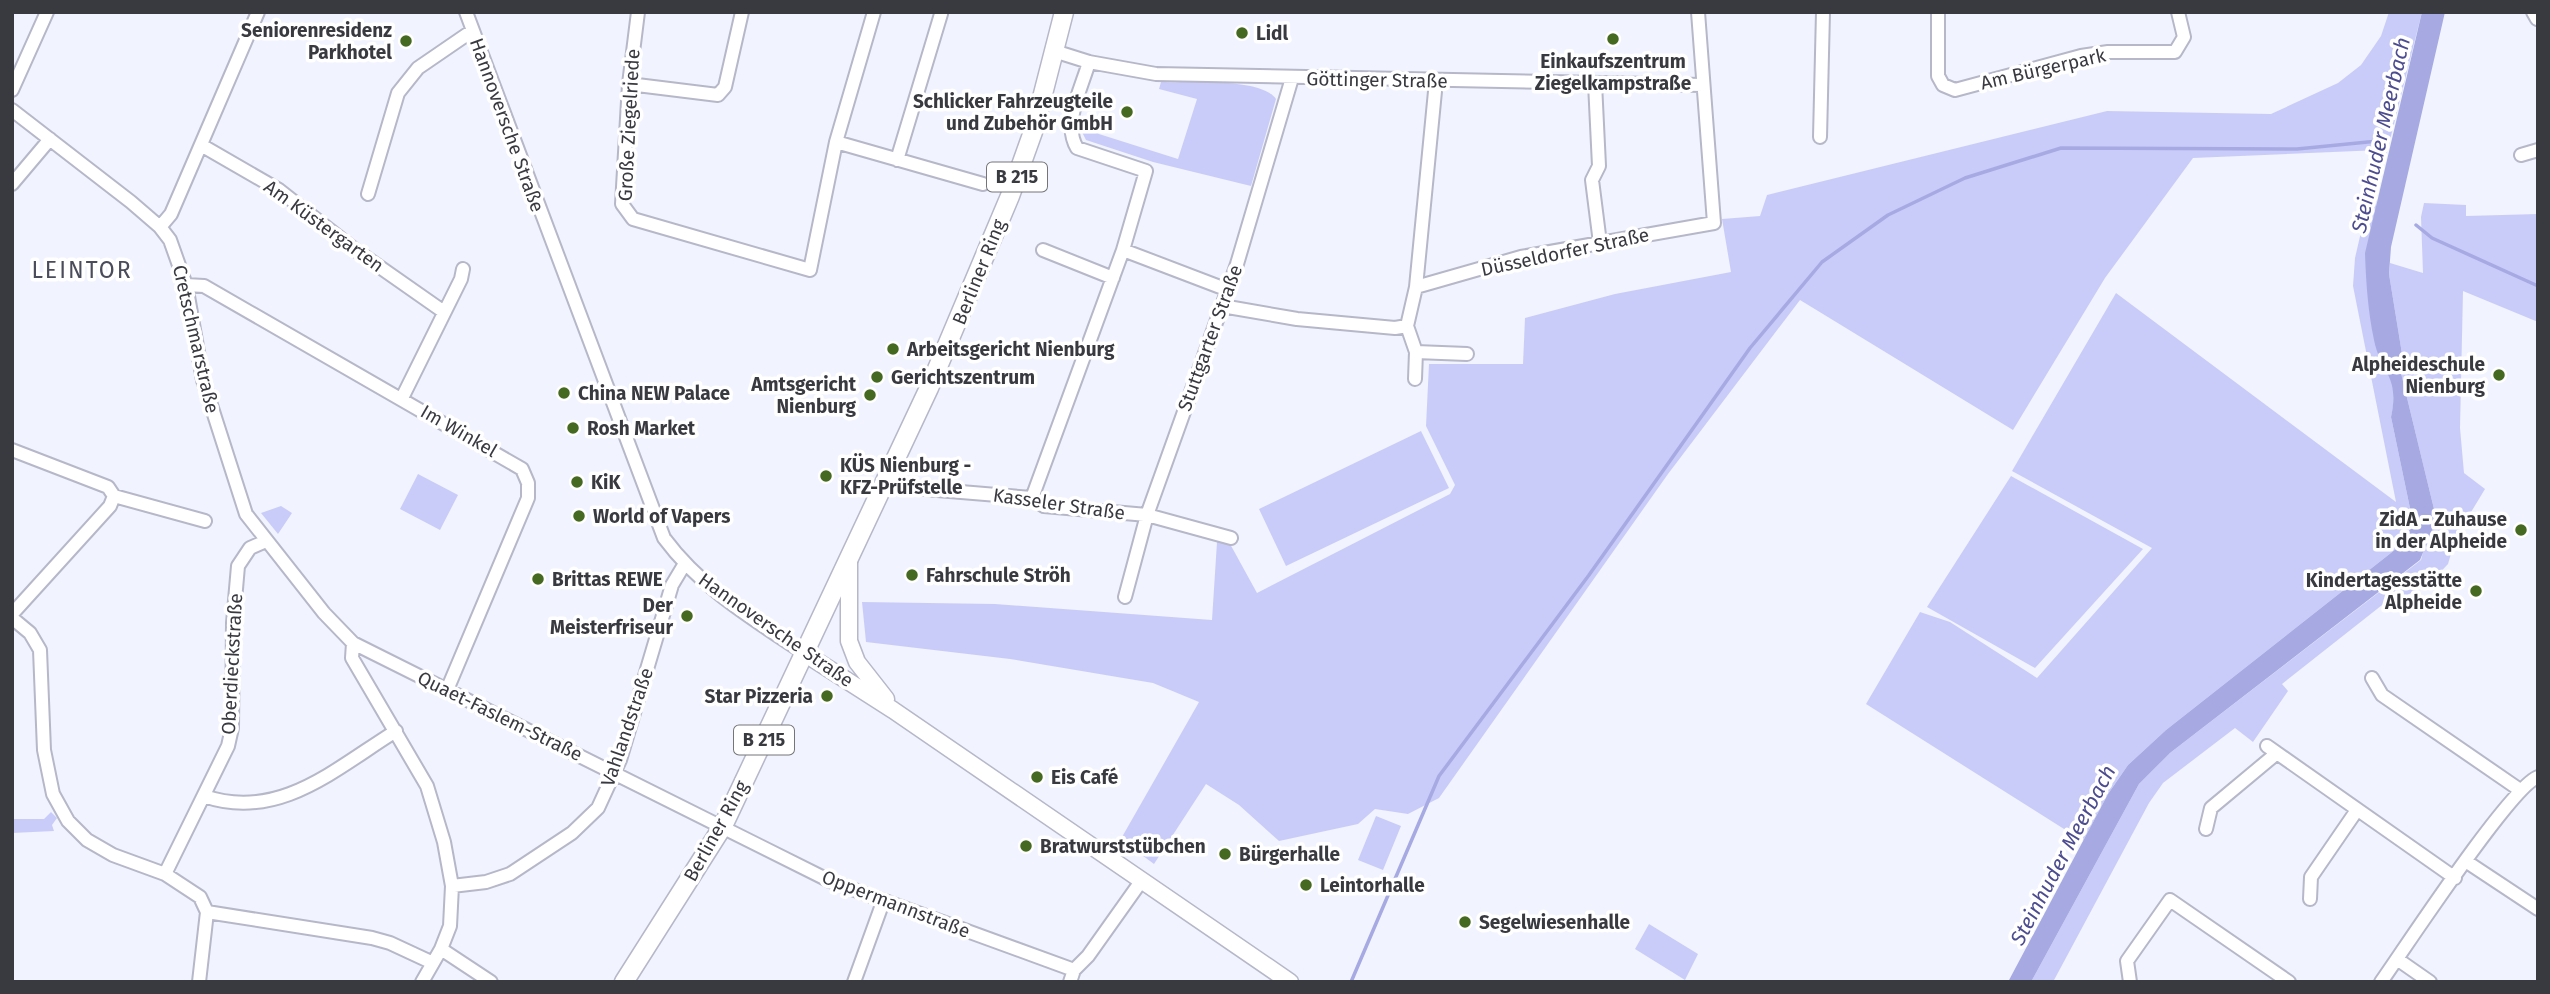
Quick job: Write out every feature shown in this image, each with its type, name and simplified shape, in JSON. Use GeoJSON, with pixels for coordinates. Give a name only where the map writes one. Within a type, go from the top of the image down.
{"type":"FeatureCollection","features":[{"type":"Feature","properties":{"kind":"main road","name":"Berliner Ring"},"geometry":{"type":"LineString","coordinates":[[624,982],[723,826],[961,316],[1034,129],[1064,12]]}},
{"type":"Feature","properties":{"kind":"street"},"geometry":{"type":"LineString","coordinates":[[12,90],[47,12]]}},
{"type":"Feature","properties":{"kind":"street"},"geometry":{"type":"LineString","coordinates":[[160,227],[171,214],[258,12]]}},
{"type":"Feature","properties":{"kind":"street","name":"Hannoversche Straße"},"geometry":{"type":"LineString","coordinates":[[466,12],[646,495],[664,538],[684,565],[721,597],[893,710],[1290,982]]}},
{"type":"Feature","properties":{"kind":"street","name":"Große Ziegelriede"},"geometry":{"type":"LineString","coordinates":[[638,12],[629,84],[622,204],[630,217],[810,270],[836,142]]}},
{"type":"Feature","properties":{"kind":"street"},"geometry":{"type":"LineString","coordinates":[[629,84],[719,95],[725,87],[742,12]]}},
{"type":"Feature","properties":{"kind":"street"},"geometry":{"type":"LineString","coordinates":[[874,12],[836,142],[983,184]]}},
{"type":"Feature","properties":{"kind":"street"},"geometry":{"type":"LineString","coordinates":[[1698,12],[1703,85]]}},
{"type":"Feature","properties":{"kind":"street"},"geometry":{"type":"LineString","coordinates":[[1820,137],[1823,12]]}},
{"type":"Feature","properties":{"kind":"street","name":"Am Bürgerpark"},"geometry":{"type":"LineString","coordinates":[[1938,12],[1938,76],[1943,85],[1955,90],[2081,56],[2108,52],[2175,51],[2184,37],[2178,12]]}},
{"type":"Feature","properties":{"kind":"street"},"geometry":{"type":"LineString","coordinates":[[2532,12],[2537,19]]}},
{"type":"Feature","properties":{"kind":"street"},"geometry":{"type":"LineString","coordinates":[[897,160],[941,15]]}},
{"type":"Feature","properties":{"kind":"street"},"geometry":{"type":"LineString","coordinates":[[368,194],[398,93],[418,68],[472,31]]}},
{"type":"Feature","properties":{"kind":"street","name":"Göttinger Straße"},"geometry":{"type":"LineString","coordinates":[[1054,51],[1089,62],[1156,74],[1703,85]]}},
{"type":"Feature","properties":{"kind":"street"},"geometry":{"type":"LineString","coordinates":[[1032,498],[1123,250],[1146,171],[1077,148],[1071,139],[1072,119],[1089,62]]}},
{"type":"Feature","properties":{"kind":"street","name":"Stuttgarter Straße"},"geometry":{"type":"LineString","coordinates":[[1125,597],[1147,515],[1228,290],[1292,78]]}},
{"type":"Feature","properties":{"kind":"street"},"geometry":{"type":"LineString","coordinates":[[1415,379],[1416,352],[1407,326],[1416,287],[1436,81]]}},
{"type":"Feature","properties":{"kind":"street"},"geometry":{"type":"LineString","coordinates":[[1595,83],[1599,166],[1592,180],[1600,243]]}},
{"type":"Feature","properties":{"kind":"street","name":"Düsseldorfer Straße"},"geometry":{"type":"LineString","coordinates":[[1416,287],[1521,257],[1714,223],[1703,85]]}},
{"type":"Feature","properties":{"kind":"street","name":"Cretschmarstraße"},"geometry":{"type":"LineString","coordinates":[[12,110],[160,227],[178,258],[186,285],[202,380],[246,514],[267,541]]}},
{"type":"Feature","properties":{"kind":"street"},"geometry":{"type":"LineString","coordinates":[[12,184],[50,139]]}},
{"type":"Feature","properties":{"kind":"street","name":"Am Küstergarten"},"geometry":{"type":"LineString","coordinates":[[201,145],[278,190],[354,249],[444,312]]}},
{"type":"Feature","properties":{"kind":"street"},"geometry":{"type":"LineString","coordinates":[[2521,155],[2538,149]]}},
{"type":"Feature","properties":{"kind":"street"},"geometry":{"type":"LineString","coordinates":[[1043,250],[1113,278]]}},
{"type":"Feature","properties":{"kind":"street"},"geometry":{"type":"LineString","coordinates":[[1123,250],[1228,290]]}},
{"type":"Feature","properties":{"kind":"street"},"geometry":{"type":"LineString","coordinates":[[402,398],[463,269]]}},
{"type":"Feature","properties":{"kind":"street","name":"Im Winkel"},"geometry":{"type":"LineString","coordinates":[[186,285],[204,286],[522,469],[528,483],[528,498],[447,690]]}},
{"type":"Feature","properties":{"kind":"street"},"geometry":{"type":"LineString","coordinates":[[1222,306],[1297,319],[1395,328],[1407,326]]}},
{"type":"Feature","properties":{"kind":"street"},"geometry":{"type":"LineString","coordinates":[[1416,352],[1466,354]]}},
{"type":"Feature","properties":{"kind":"street"},"geometry":{"type":"LineString","coordinates":[[12,450],[108,487],[114,496],[205,522]]}},
{"type":"Feature","properties":{"kind":"street","name":"Kasseler Straße"},"geometry":{"type":"LineString","coordinates":[[887,478],[913,488],[1032,498],[1044,506],[1147,515],[1231,538]]}},
{"type":"Feature","properties":{"kind":"street"},"geometry":{"type":"LineString","coordinates":[[114,496],[110,506],[12,616],[30,634],[40,650],[47,771],[53,794],[68,821],[87,840],[113,855],[165,874],[200,897],[207,912],[199,982]]}},
{"type":"Feature","properties":{"kind":"street","name":"Quaet-Faslem-Straße"},"geometry":{"type":"LineString","coordinates":[[267,541],[353,643],[723,826]]}},
{"type":"Feature","properties":{"kind":"street","name":"Oberdieckstraße"},"geometry":{"type":"LineString","coordinates":[[165,874],[222,763],[232,728],[233,622],[237,566],[250,548],[267,541]]}},
{"type":"Feature","properties":{"kind":"street","name":"Berliner Ring"},"geometry":{"type":"LineString","coordinates":[[849,559],[849,641],[857,662],[893,710]]}},
{"type":"Feature","properties":{"kind":"street","name":"Vahlandstraße"},"geometry":{"type":"LineString","coordinates":[[452,886],[502,878],[560,842],[591,816],[615,773],[672,585],[684,565]]}},
{"type":"Feature","properties":{"kind":"street","name":"Quaet-Faslem-Straße"},"geometry":{"type":"LineString","coordinates":[[353,643],[352,658],[396,731],[432,799],[452,886],[450,926],[422,982]]}},
{"type":"Feature","properties":{"kind":"street"},"geometry":{"type":"LineString","coordinates":[[2372,678],[2382,695],[2520,790]]}},
{"type":"Feature","properties":{"kind":"street"},"geometry":{"type":"LineString","coordinates":[[204,796],[242,805],[282,798],[396,731]]}},
{"type":"Feature","properties":{"kind":"street"},"geometry":{"type":"LineString","coordinates":[[2206,830],[2211,808],[2272,750],[2455,878]]}},
{"type":"Feature","properties":{"kind":"street"},"geometry":{"type":"LineString","coordinates":[[2381,982],[2520,790],[2528,781],[2538,777]]}},
{"type":"Feature","properties":{"kind":"street"},"geometry":{"type":"LineString","coordinates":[[2310,899],[2311,877],[2357,810]]}},
{"type":"Feature","properties":{"kind":"street","name":"Oppermannstraße"},"geometry":{"type":"LineString","coordinates":[[723,826],[830,881],[1072,976]]}},
{"type":"Feature","properties":{"kind":"street"},"geometry":{"type":"LineString","coordinates":[[2467,862],[2538,909]]}},
{"type":"Feature","properties":{"kind":"street"},"geometry":{"type":"LineString","coordinates":[[1072,976],[1142,880]]}},
{"type":"Feature","properties":{"kind":"street"},"geometry":{"type":"LineString","coordinates":[[2130,982],[2127,961],[2170,900],[2288,982]]}},
{"type":"Feature","properties":{"kind":"street"},"geometry":{"type":"LineString","coordinates":[[855,982],[883,902]]}},
{"type":"Feature","properties":{"kind":"street"},"geometry":{"type":"LineString","coordinates":[[207,912],[372,938],[390,943],[433,963]]}},
{"type":"Feature","properties":{"kind":"street"},"geometry":{"type":"LineString","coordinates":[[441,948],[491,982]]}},
{"type":"Feature","properties":{"kind":"street"},"geometry":{"type":"LineString","coordinates":[[2397,959],[2430,982]]}},
{"type":"Feature","properties":{"kind":"shaded area"},"geometry":{"type":"Polygon","coordinates":[[[2389,12],[2422,12],[2376,196],[2385,367],[2393,384],[2391,417],[2411,513],[2411,527],[2401,545],[2166,730],[2128,765],[2108,794],[2083,841],[1866,704],[1920,612],[1950,622],[2037,678],[2152,548],[2012,471],[2116,293],[2396,502],[2353,286],[2355,258],[2380,150],[2193,158],[2105,278],[2013,430],[1800,300],[1668,474],[1439,798],[1408,814],[1375,809],[1358,824],[1279,841],[1239,805],[1206,784],[1154,864],[1131,847],[1118,844],[1199,702],[1153,683],[1010,659],[866,642],[862,602],[995,604],[1212,620],[1217,542],[1229,542],[1257,593],[1450,494],[1455,485],[1426,426],[1429,364],[1523,364],[1525,318],[1615,294],[1731,272],[1722,219],[1760,216],[1767,195],[2107,111],[2271,114],[2338,83],[2361,65],[2381,36],[2389,12]]]}},
{"type":"Feature","properties":{"kind":"shaded area"},"geometry":{"type":"Polygon","coordinates":[[[2422,12],[2445,12],[2391,247],[2389,274],[2404,366],[2401,373],[2434,509],[2432,530],[2420,560],[2170,753],[2139,784],[2031,982],[2008,982],[2108,794],[2128,765],[2166,730],[2401,545],[2411,527],[2411,513],[2391,417],[2393,392],[2377,351],[2372,329],[2365,253],[2422,12]]]}},
{"type":"Feature","properties":{"kind":"shaded area"},"geometry":{"type":"Polygon","coordinates":[[[1161,82],[1240,84],[1268,92],[1276,99],[1251,186],[1153,162],[1086,140],[1080,128],[1178,159],[1197,99],[1159,89],[1161,82]]]}},
{"type":"Feature","properties":{"kind":"shaded area"},"geometry":{"type":"Polygon","coordinates":[[[2424,203],[2466,205],[2466,216],[2538,214],[2538,322],[2463,291],[2460,428],[2464,473],[2485,489],[2456,537],[2448,564],[2432,581],[2395,602],[2391,598],[2282,684],[2288,691],[2253,742],[2235,728],[2163,783],[2149,803],[2053,982],[2031,982],[2139,784],[2170,753],[2421,560],[2434,509],[2401,373],[2404,366],[2389,274],[2390,263],[2423,273],[2421,217],[2424,203]]]}},
{"type":"Feature","properties":{"kind":"shaded area"},"geometry":{"type":"Polygon","coordinates":[[[1421,431],[1449,488],[1286,566],[1259,509],[1421,431]]]}},
{"type":"Feature","properties":{"kind":"shaded area"},"geometry":{"type":"Polygon","coordinates":[[[418,474],[458,495],[440,530],[400,509],[418,474]]]}},
{"type":"Feature","properties":{"kind":"shaded area"},"geometry":{"type":"Polygon","coordinates":[[[2011,476],[2143,549],[2035,668],[1927,607],[2011,476]]]}},
{"type":"Feature","properties":{"kind":"shaded area"},"geometry":{"type":"Polygon","coordinates":[[[281,506],[292,513],[278,534],[261,513],[281,506]]]}},
{"type":"Feature","properties":{"kind":"shaded area"},"geometry":{"type":"Polygon","coordinates":[[[51,812],[57,818],[52,825],[54,831],[12,833],[12,819],[44,819],[51,812]]]}},
{"type":"Feature","properties":{"kind":"shaded area"},"geometry":{"type":"Polygon","coordinates":[[[1376,816],[1401,826],[1383,870],[1358,860],[1376,816]]]}},
{"type":"Feature","properties":{"kind":"shaded area"},"geometry":{"type":"Polygon","coordinates":[[[1649,924],[1698,954],[1685,980],[1635,949],[1649,924]]]}},
{"type":"Feature","properties":{"kind":"waterway","name":"Steinhuder Meerbach"},"geometry":{"type":"LineString","coordinates":[[1351,982],[1439,776],[1589,575],[1750,348],[1822,262],[1888,215],[1965,178],[2061,148],[2297,149],[2378,141]]}},
{"type":"Feature","properties":{"kind":"waterway"},"geometry":{"type":"LineString","coordinates":[[2416,225],[2432,238],[2538,286]]}},
{"type":"Feature","properties":{"kind":"place","name":"Lidl"},"geometry":{"type":"Point","coordinates":[1242,33]}},
{"type":"Feature","properties":{"kind":"place","name":"Einkaufszentrum Ziegelkampstraße"},"geometry":{"type":"Point","coordinates":[1613,39]}},
{"type":"Feature","properties":{"kind":"place","name":"Seniorenresidenz Parkhotel"},"geometry":{"type":"Point","coordinates":[406,41]}},
{"type":"Feature","properties":{"kind":"place","name":"Schlicker Fahrzeugteile und Zubehör GmbH"},"geometry":{"type":"Point","coordinates":[1127,112]}},
{"type":"Feature","properties":{"kind":"place","name":"Arbeitsgericht Nienburg"},"geometry":{"type":"Point","coordinates":[893,349]}},
{"type":"Feature","properties":{"kind":"place","name":"Alpheideschule Nienburg"},"geometry":{"type":"Point","coordinates":[2499,375]}},
{"type":"Feature","properties":{"kind":"place","name":"Gerichtszentrum"},"geometry":{"type":"Point","coordinates":[877,377]}},
{"type":"Feature","properties":{"kind":"place","name":"China NEW Palace"},"geometry":{"type":"Point","coordinates":[564,393]}},
{"type":"Feature","properties":{"kind":"place","name":"Amtsgericht Nienburg"},"geometry":{"type":"Point","coordinates":[870,395]}},
{"type":"Feature","properties":{"kind":"place","name":"Rosh Market"},"geometry":{"type":"Point","coordinates":[573,428]}},
{"type":"Feature","properties":{"kind":"place","name":"KÜS Nienburg - KFZ-Prüfstelle"},"geometry":{"type":"Point","coordinates":[826,476]}},
{"type":"Feature","properties":{"kind":"place","name":"KiK"},"geometry":{"type":"Point","coordinates":[577,482]}},
{"type":"Feature","properties":{"kind":"place","name":"World of Vapers"},"geometry":{"type":"Point","coordinates":[579,516]}},
{"type":"Feature","properties":{"kind":"place","name":"ZidA - Zuhause in der Alpheide"},"geometry":{"type":"Point","coordinates":[2521,530]}},
{"type":"Feature","properties":{"kind":"place","name":"Fahrschule Ströh"},"geometry":{"type":"Point","coordinates":[912,575]}},
{"type":"Feature","properties":{"kind":"place","name":"Brittas REWE"},"geometry":{"type":"Point","coordinates":[538,579]}},
{"type":"Feature","properties":{"kind":"place","name":"Kindertagesstätte Alpheide"},"geometry":{"type":"Point","coordinates":[2476,591]}},
{"type":"Feature","properties":{"kind":"place","name":"Der Meisterfriseur"},"geometry":{"type":"Point","coordinates":[687,616]}},
{"type":"Feature","properties":{"kind":"place","name":"Star Pizzeria"},"geometry":{"type":"Point","coordinates":[827,696]}},
{"type":"Feature","properties":{"kind":"place","name":"Eis Café"},"geometry":{"type":"Point","coordinates":[1037,777]}},
{"type":"Feature","properties":{"kind":"place","name":"Bratwurststübchen"},"geometry":{"type":"Point","coordinates":[1026,846]}},
{"type":"Feature","properties":{"kind":"place","name":"Bürgerhalle"},"geometry":{"type":"Point","coordinates":[1225,854]}},
{"type":"Feature","properties":{"kind":"place","name":"Leintorhalle"},"geometry":{"type":"Point","coordinates":[1306,885]}},
{"type":"Feature","properties":{"kind":"place","name":"Segelwiesenhalle"},"geometry":{"type":"Point","coordinates":[1465,922]}},
{"type":"Feature","properties":{"kind":"district","name":"LEINTOR"},"geometry":{"type":"Point","coordinates":[82,270]}}]}
